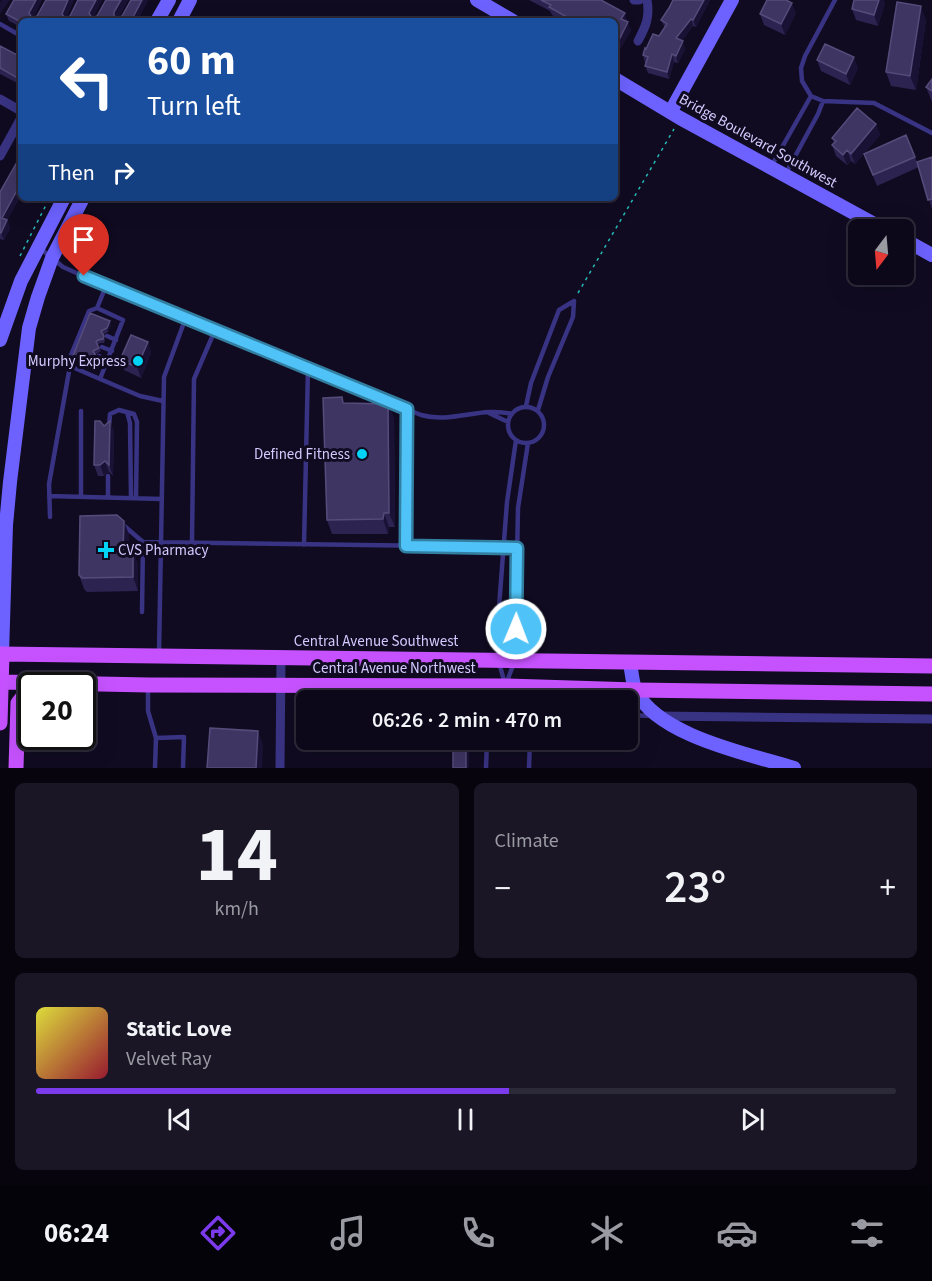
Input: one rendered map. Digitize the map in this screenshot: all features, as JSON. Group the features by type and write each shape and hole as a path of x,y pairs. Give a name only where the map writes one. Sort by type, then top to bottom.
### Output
{"main road":[{"name":"Central Avenue Southwest","path":"1,654 932,666"},
{"path":"0,723 1,654"},
{"name":"Central Avenue Northwest","path":"1,682 18,683"},
{"name":"Central Avenue Northwest","path":"96,685 279,685 335,690"},
{"name":"Central Avenue Northwest","path":"428,690 506,686 635,690"},
{"name":"Central Avenue Northwest","path":"638,690 932,694"},
{"path":"16,768 18,703"}],"street":[{"path":"159,18 169,0"},
{"path":"181,18 190,0"},
{"path":"477,0 508,18"},
{"path":"634,0 639,0"},
{"path":"638,41 649,14 647,0"},
{"path":"675,114 732,0"},
{"name":"Bridge Boulevard Southwest","path":"618,81 865,219"},
{"path":"0,99 18,109"},
{"path":"0,156 18,123"},
{"path":"0,340 13,302 38,246 62,201"},
{"path":"1,654 6,525 24,358 38,297 52,258 81,201"},
{"path":"914,245 932,255"},
{"path":"280,768 281,658"},
{"path":"630,663 635,690"},
{"path":"638,694 656,716 710,743 794,768"},
{"path":"656,716 932,719"}],"lane":[{"path":"836,0 805,56 801,68 802,81 811,96 823,101 873,103 932,133"},
{"path":"0,24 18,34"},
{"path":"771,168 811,96"},
{"path":"785,175 823,101"},
{"path":"793,128 807,135"},
{"path":"38,246 63,267 106,286 432,418 503,411 512,414"},
{"path":"97,308 106,286"},
{"path":"526,406 531,383 559,310 574,301"},
{"path":"538,410 548,377 573,317 574,301"},
{"path":"50,517 50,484 70,366 69,360 85,327 89,311 97,308 123,320 100,380"},
{"path":"159,656 164,378 186,317"},
{"path":"192,543 194,379 215,330"},
{"path":"107,336 116,340"},
{"path":"102,347 112,351"},
{"path":"99,356 108,360"},
{"path":"70,366 140,396 163,401"},
{"path":"304,544 308,368"},
{"path":"526,406 538,410 544,421 543,433 539,438 528,443 516,440 509,433 508,422 512,414 515,410 526,406"},
{"path":"406,546 407,409"},
{"path":"108,432 110,414 119,410 134,414 137,422 134,498"},
{"path":"81,411 81,496"},
{"path":"486,412 508,422"},
{"path":"506,686 498,659 499,607 507,502 516,440"},
{"path":"506,686 515,660 518,508 528,443"},
{"path":"108,476 108,497"},
{"path":"50,496 162,498"},
{"path":"116,518 143,542 517,548"},
{"path":"142,612 143,542"},
{"path":"148,685 148,711 156,738 155,768"},
{"path":"638,715 656,716"},
{"path":"156,738 184,737 183,768"},
{"path":"486,768 487,750"},
{"path":"529,768 530,750"}],"path":[{"path":"574,301 675,114"}],"building":[{"path":"14,0 36,0 29,13 32,18 18,18 18,20 6,14"},
{"path":"46,0 68,0 62,14 65,18 32,18 37,16"},
{"path":"78,0 96,0 89,13 92,18 65,18 70,16"},
{"path":"106,0 121,0 114,16 118,18 92,18 97,16"},
{"path":"131,0 142,0 133,18 118,18 122,16"},
{"path":"541,0 601,0 625,13 621,19 628,22 618,42 618,18 569,18 549,7 551,5"},
{"path":"673,0 704,0 693,20 691,19 676,38 683,41 676,56 672,54 667,72 645,66 648,57 643,55 653,34 659,36 667,24 661,20"},
{"path":"767,0 786,0 792,3 781,24 760,14"},
{"path":"854,0 879,0 874,15 852,9"},
{"path":"897,2 921,6 910,76 886,72"},
{"path":"825,44 854,57 846,74 817,60"},
{"path":"0,46 18,55 18,78 0,68"},
{"path":"932,79 932,91 926,87"},
{"path":"857,108 876,124 851,154 847,150 843,155 832,145 836,141 832,138"},
{"path":"906,135 915,157 873,175 864,154"},
{"path":"932,157 932,199 928,200 917,162"},
{"path":"18,160 18,189 2,218 7,220 1,233 0,233 0,192"},
{"name":"Murphy Express","path":"90,313 110,321 107,328 101,331 103,339 96,342 99,348 93,351 96,356 93,364 73,356"},
{"path":"131,335 148,342 137,367 120,360"},
{"name":"Defined Fitness","path":"342,397 343,403 388,404 389,513 384,513 383,519 327,520 323,398"},
{"path":"95,421 100,421 104,426 110,421 109,465 105,461 100,465 94,465"},
{"name":"CVS Pharmacy","path":"117,515 124,521 123,552 133,551 133,577 82,578 79,575 80,516"},
{"path":"210,728 258,731 256,768 207,768"},
{"path":"453,750 466,750 466,768 453,768"}],"place":[{"name":"Murphy Express","path":"138,361"},
{"name":"Defined Fitness","path":"362,454"},
{"name":"CVS Pharmacy","path":"106,550"}],"route":[{"path":"84,276 407,409 406,546 517,548 516,629"}]}
